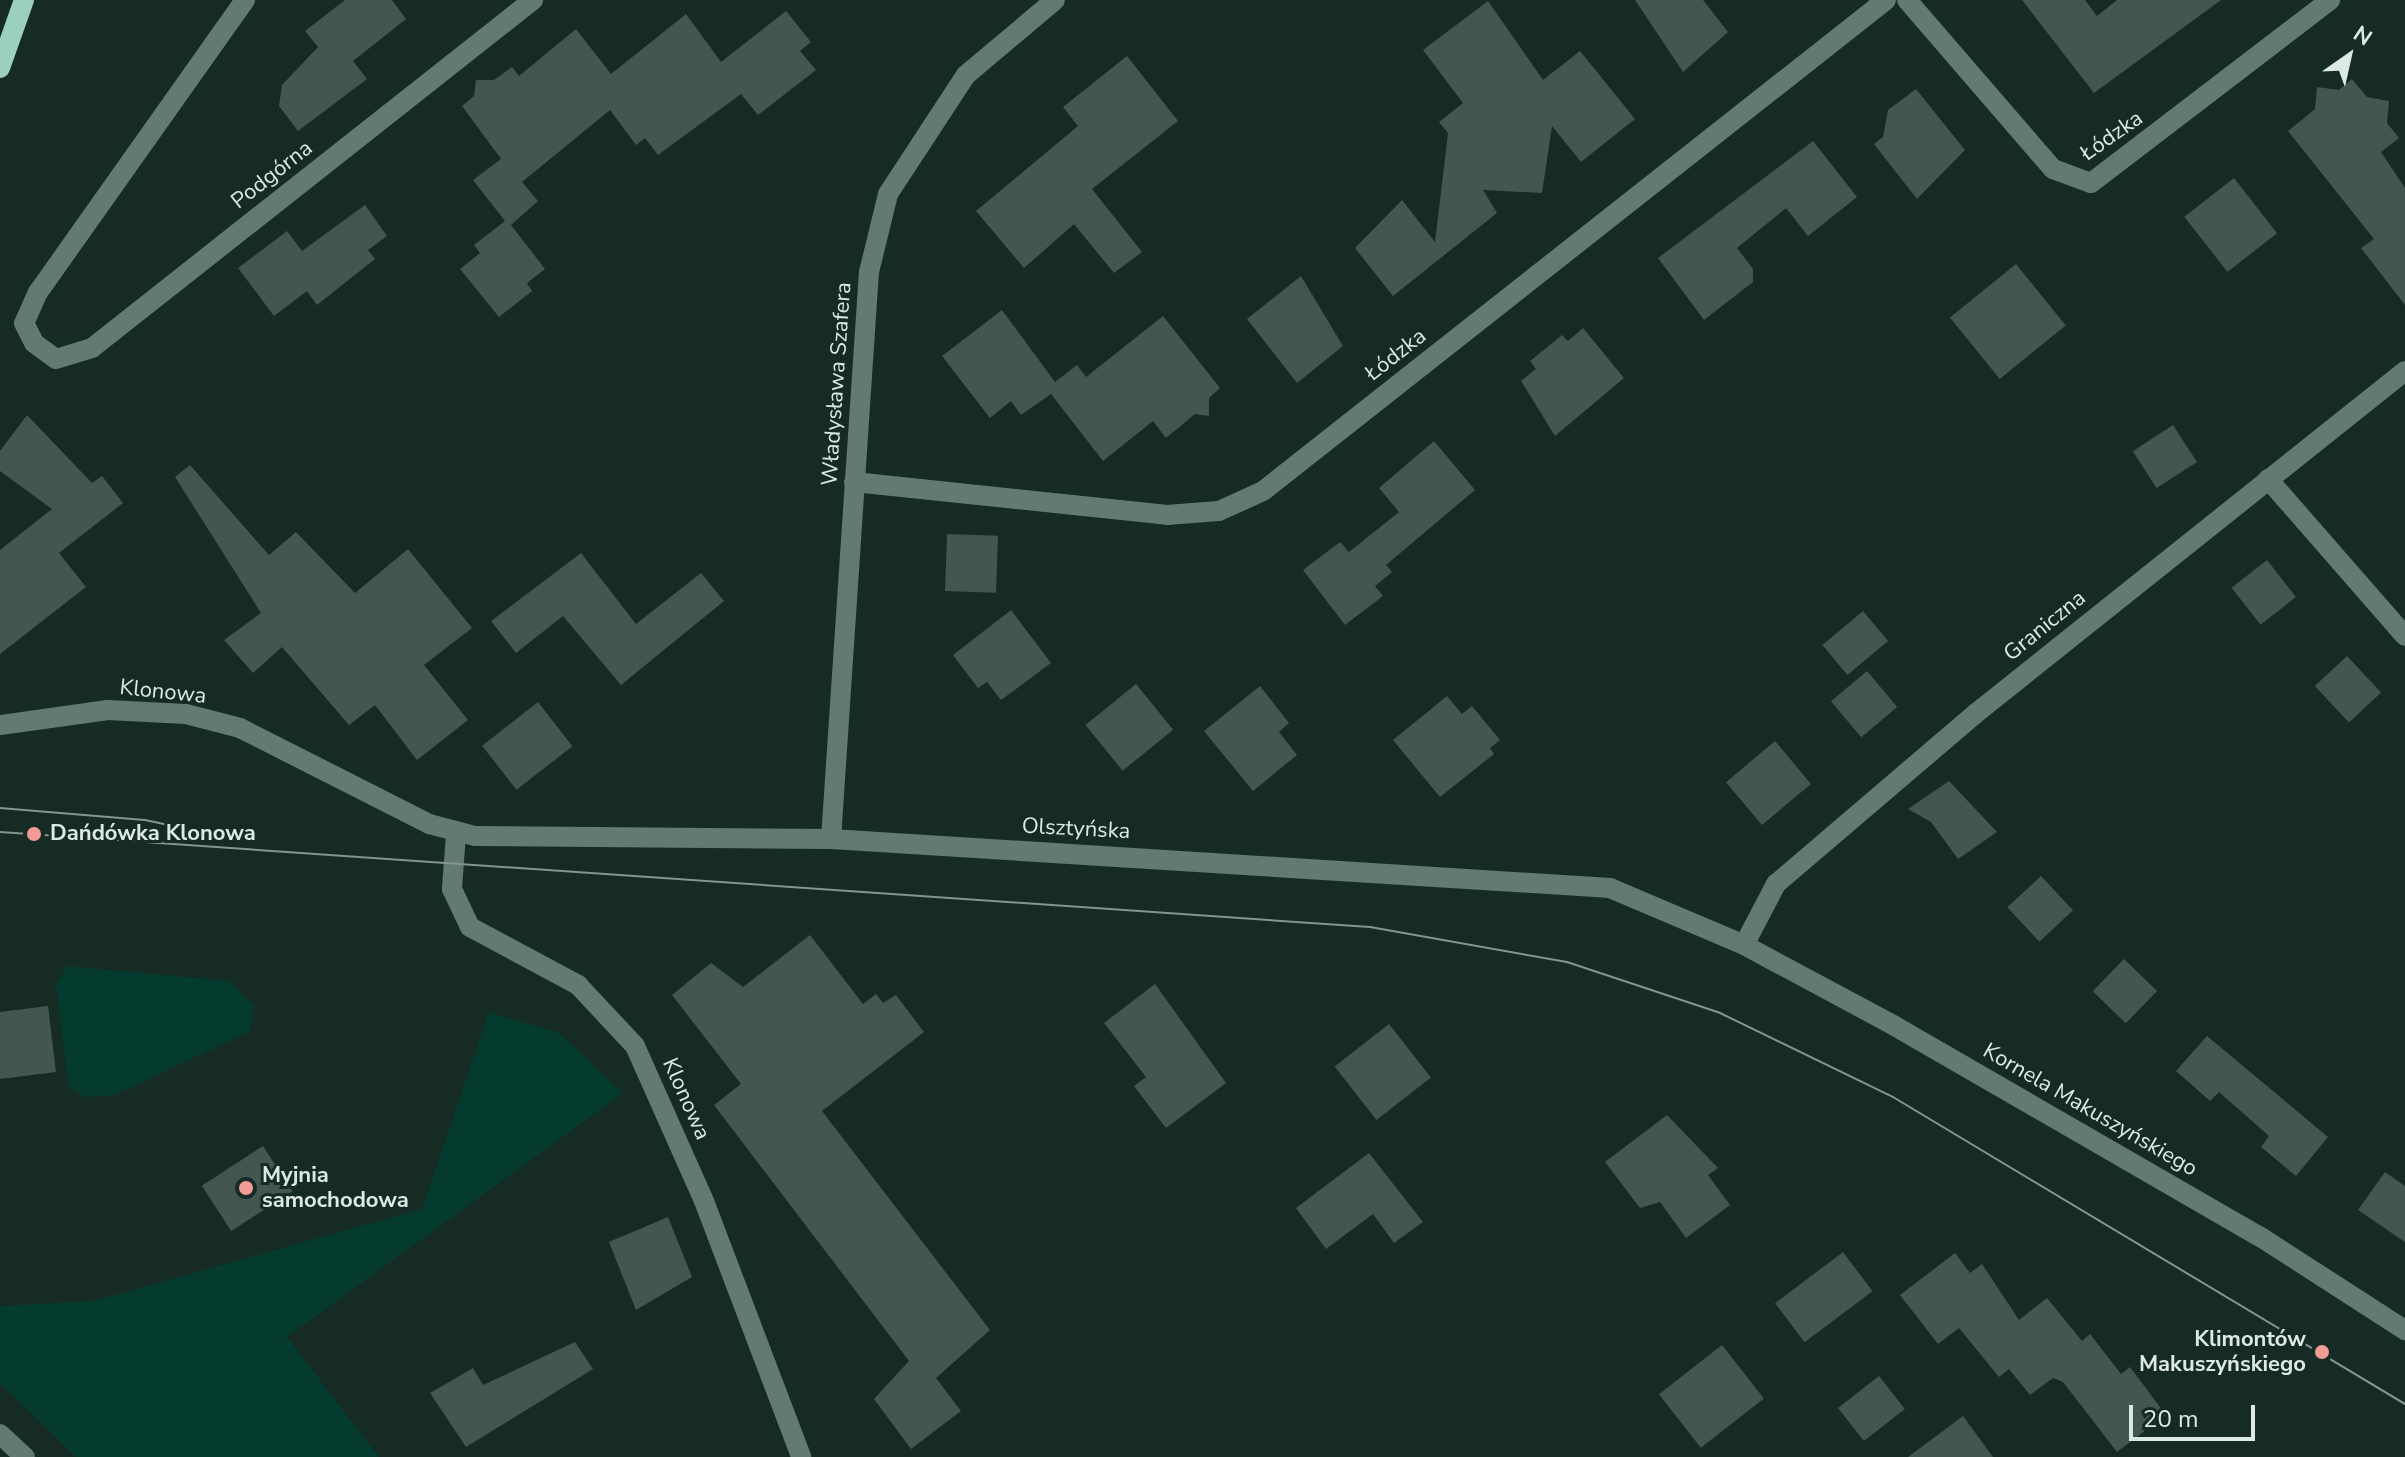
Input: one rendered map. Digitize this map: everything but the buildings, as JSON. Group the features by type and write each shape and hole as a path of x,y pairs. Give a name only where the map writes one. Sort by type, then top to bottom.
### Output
{"main road":[{"path":"0,68 24,0"}],"street":[{"name":"Podgórna","path":"245,0 38,292 24,323 34,343 56,359 92,348 533,0"},
{"name":"Władysława Szafera","path":"831,839 869,272 888,194 966,75 1055,0"},
{"name":"Łódzka","path":"854,482 1167,515 1219,511 1263,491 1886,0"},
{"name":"Łódzka","path":"1907,0 2053,169 2091,183 2330,0"},
{"name":"Graniczna","path":"1744,945 1776,884 2268,479 2405,371"},
{"path":"2268,479 2405,636"},
{"name":"Klonowa","path":"0,725 108,710 186,714 288,749 397,810"},
{"name":"Olsztyńska","path":"397,810 456,834 831,839 1567,882 1649,901 1744,945"},
{"name":"Klonowa","path":"456,834 452,889 470,927 578,985 641,1056 801,1457"},
{"name":"Kornela Makuszyńskiego","path":"1744,945 2245,1228 2405,1330"},
{"path":"0,1434 25,1457"}],"green space":[{"path":"67,966 229,981 254,1005 250,1031 115,1095 84,1097 69,1086 65,1060 56,984"},
{"path":"489,1012 559,1033 623,1093 287,1337 379,1457 76,1457 0,1383 0,1306 94,1301 422,1209"}],"tram line":[{"path":"0,808 145,820 230,838"},
{"path":"0,832 1370,927 1567,962 1720,1013 1893,1097 2405,1404"}],"place":[{"name":"Dańdówka Klonowa","path":"34,834"},
{"name":"Myjnia samochodowa","path":"246,1188"},
{"name":"Klimontów Makuszyńskiego","path":"2322,1352"}]}
